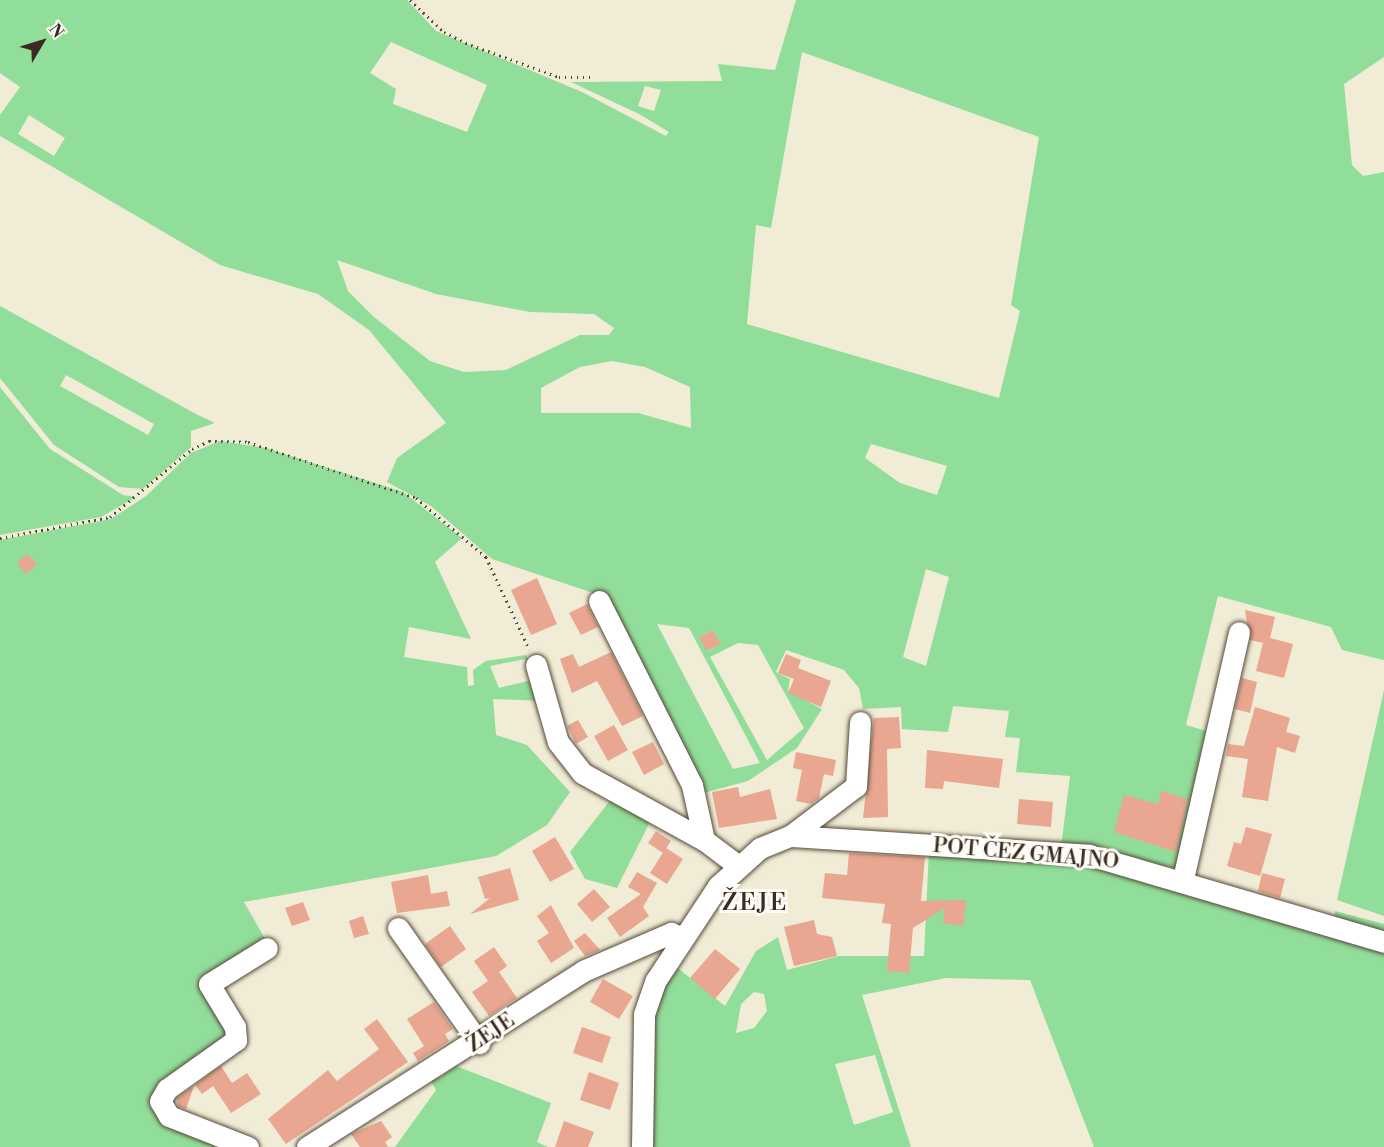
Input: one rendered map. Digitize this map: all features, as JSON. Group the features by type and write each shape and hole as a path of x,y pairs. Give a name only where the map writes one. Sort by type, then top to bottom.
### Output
{"street":[{"path":"599,601 692,785 704,840"},
{"path":"1183,879 1239,632"},
{"path":"536,664 558,742 582,773 704,840 737,865"},
{"path":"790,836 816,814 856,786 860,722"},
{"path":"816,814 823,836"},
{"name":"POT ČEZ GMAJNO","path":"642,1147 644,1014 680,937 737,865 760,848 790,836 823,836 999,854 1089,855 1183,879 1384,942"},
{"path":"398,928 479,1042"},
{"name":"ŽEJE","path":"307,1147 479,1042 584,971 670,933 680,937"},
{"path":"248,1147 169,1116 160,1101 167,1089 236,1040 235,1027 209,984 267,948"}],"path":[{"path":"410,0 444,33 471,45 559,77 590,77"},
{"path":"0,538 110,517 192,449 209,441 248,442 395,487 431,509 486,556 536,664"}],"green space":[{"path":"0,0 407,0 436,31 582,92 666,136 669,132 639,114 571,82 722,81 718,64 775,70 796,0 1384,0 1384,57 1344,84 1352,165 1363,176 1384,172 1384,660 1342,650 1331,627 1218,596 1186,725 1210,732 1177,868 1061,847 1070,776 1016,772 1020,738 1005,737 1009,711 953,706 948,732 902,729 901,707 863,709 859,688 844,670 786,650 776,672 790,679 788,691 822,709 797,748 748,781 700,794 602,596 492,559 431,506 387,482 397,458 446,423 369,330 318,294 220,265 0,136 0,115 20,87 0,73","holes":["391,42 487,85 467,132 393,104 396,89 370,73","802,52 1039,137 1011,305 1020,311 999,398 747,324 756,225 771,228","645,86 661,90 654,111 638,106","29,115 65,138 54,156 18,134","337,260 436,294 530,312 594,314 614,328 609,335 580,335 506,370 464,372 430,361 374,317 348,291","612,361 645,367 690,387 691,428 638,413 541,413 541,388 580,367","871,444 947,466 937,495 900,483 865,458","926,569 949,577 926,666 903,657","657,624 689,628 760,763 733,769","712,630 720,644 708,651 699,638","738,643 758,645 804,728 767,760 710,657"]},
{"path":"0,306 215,423 191,431 191,447 143,489 119,487 54,445 0,378","holes":["66,375 154,424 148,435 60,386"]},
{"path":"0,387 50,449 123,495 136,497 101,517 0,535"},
{"path":"220,441 266,448 403,492 462,538 435,562 471,639 409,627 404,657 467,667 468,686 474,685 473,670 486,661 526,655 545,701 493,699 496,735 527,745 570,792 547,825 496,856 244,902 268,944 199,979 232,1029 155,1097 220,1138 213,1147 0,1147 0,540 111,519 146,496 191,453","holes":["525,659 532,680 499,688 490,666"]},
{"path":"1384,690 1384,916 1337,900"},
{"path":"612,798 652,818 617,888 585,879 570,852"},
{"path":"929,850 1090,859 1384,948 1384,1147 1094,1147 1030,980 946,978 862,995 911,1147 649,1147 653,1013 670,970 679,969 725,1006 756,951 778,937 787,970 839,956 924,956","holes":["754,992 764,994 767,1011 754,1028 736,1033 741,1004","875,1055 893,1112 854,1125 835,1064"]},
{"path":"1335,911 1384,924 1384,935 1334,921"},
{"path":"456,1066 551,1103 537,1142 548,1147 395,1147 436,1090 429,1077 439,1078"}],"building":[{"path":"27,554 37,564 26,574 17,563"},
{"path":"537,578 557,624 531,635 511,590"},
{"path":"587,604 598,627 581,635 569,613"},
{"path":"1245,610 1275,617 1270,638 1293,644 1284,678 1256,671 1263,643 1250,640"},
{"path":"712,630 721,644 707,651 699,638"},
{"path":"611,652 643,716 622,726 597,681 572,693 560,659 573,654 579,667"},
{"path":"786,654 801,660 798,668 831,681 821,707 788,693 794,679 778,673"},
{"path":"1242,678 1257,682 1250,713 1235,709"},
{"path":"1255,707 1290,718 1286,732 1300,736 1295,753 1277,747 1268,801 1242,797 1248,759 1226,756 1228,744 1244,746"},
{"path":"899,717 901,748 887,749 888,817 863,818 874,718"},
{"path":"578,720 588,737 576,744 567,726"},
{"path":"614,725 628,750 608,761 594,736"},
{"path":"653,742 664,764 644,775 632,752"},
{"path":"927,750 1003,759 999,788 944,781 943,789 925,788"},
{"path":"796,752 836,760 833,776 824,774 819,798 811,804 796,801 802,770 793,768"},
{"path":"738,787 740,797 770,789 777,819 719,828 712,792"},
{"path":"1161,791 1188,799 1176,852 1114,832 1124,795 1158,804"},
{"path":"1019,799 1053,802 1051,827 1017,824"},
{"path":"1246,827 1272,834 1260,876 1227,866 1234,842 1241,844"},
{"path":"656,831 671,841 663,853 648,843"},
{"path":"555,837 574,869 550,882 532,851"},
{"path":"666,848 683,859 667,884 650,873"},
{"path":"849,853 925,857 921,901 966,900 963,926 943,923 945,908 913,928 909,973 887,971 891,924 882,923 885,904 822,898 825,873 847,875"},
{"path":"510,868 519,900 470,914 490,898 485,899 478,877"},
{"path":"637,872 657,883 643,907 649,916 620,937 607,918 641,894 628,887"},
{"path":"1262,873 1285,879 1280,898 1258,891"},
{"path":"428,875 431,894 447,891 450,906 397,913 391,882"},
{"path":"594,889 610,907 592,922 577,904"},
{"path":"303,902 310,920 292,926 285,908"},
{"path":"551,905 574,948 551,963 537,941 549,933 537,916"},
{"path":"363,916 369,934 354,938 349,921"},
{"path":"814,920 817,934 832,937 837,956 794,966 784,927"},
{"path":"450,926 466,949 441,967 425,944"},
{"path":"585,933 600,950 585,956 574,941"},
{"path":"494,947 507,966 499,972 517,998 489,1016 472,992 488,981 474,961"},
{"path":"715,949 740,969 715,999 690,978"},
{"path":"603,979 633,996 619,1019 590,1002"},
{"path":"434,1002 453,1029 445,1034 449,1041 418,1061 413,1053 424,1046 407,1019"},
{"path":"377,1019 408,1062 286,1144 268,1119 328,1070 337,1081 379,1049 364,1029"},
{"path":"582,1027 611,1037 602,1063 573,1053"},
{"path":"221,1066 232,1083 247,1073 261,1094 231,1113 213,1086 202,1094 195,1085"},
{"path":"589,1072 619,1083 610,1110 580,1100"},
{"path":"194,1086 186,1109 178,1106 177,1098"},
{"path":"381,1121 392,1137 385,1142 388,1147 360,1147 351,1134"},
{"path":"564,1121 594,1132 588,1147 555,1147"}],"district":[{"name":"ŽEJE","path":"755,904"}]}
